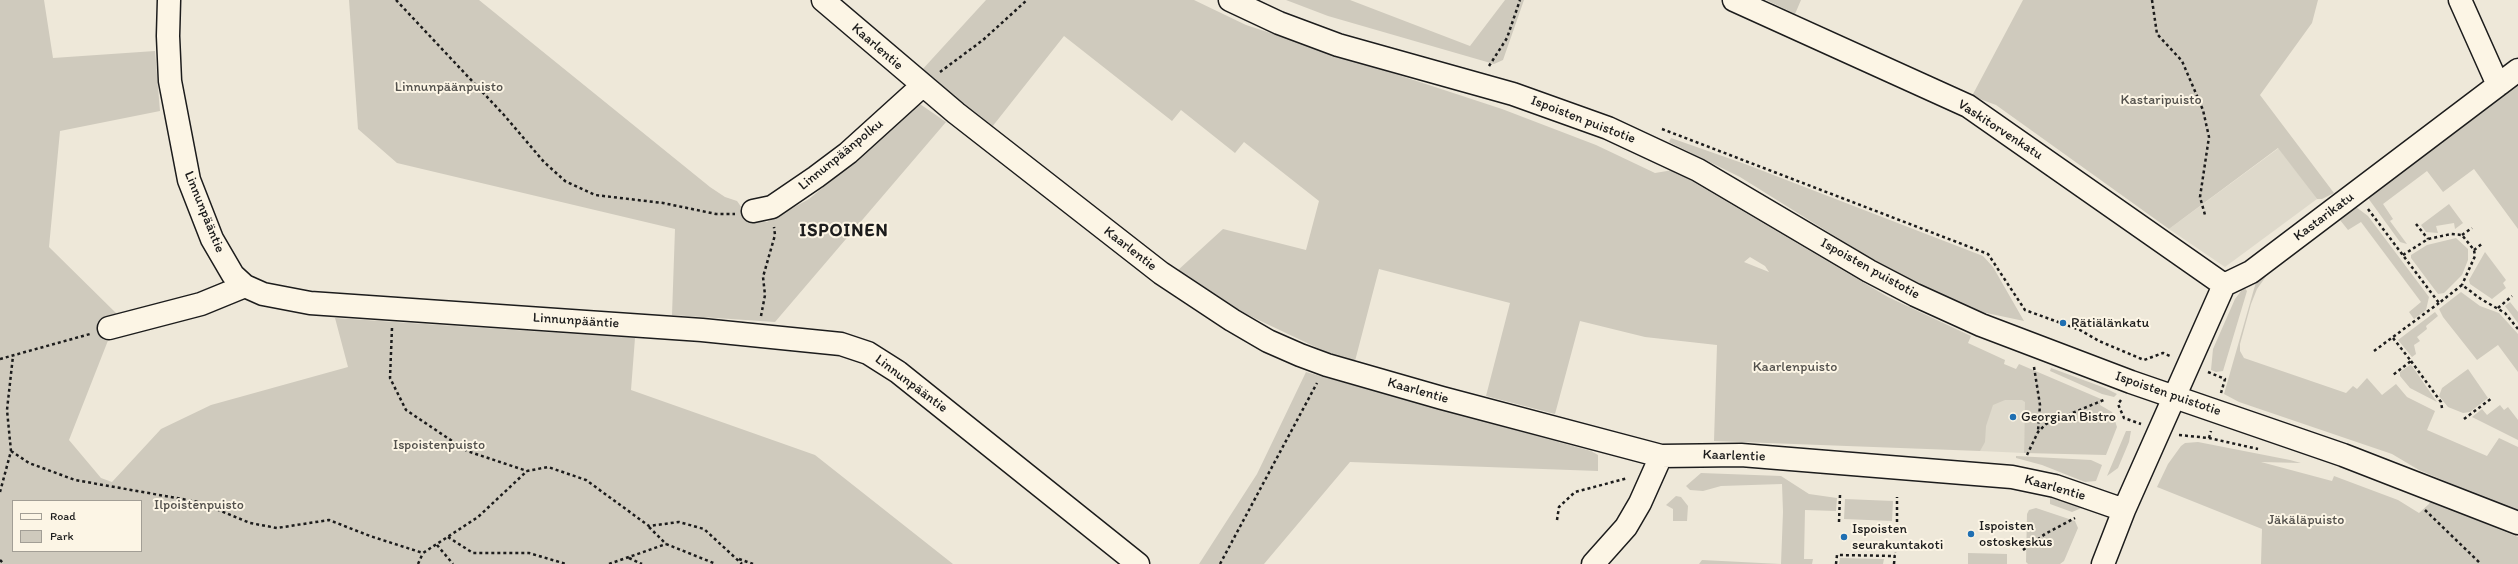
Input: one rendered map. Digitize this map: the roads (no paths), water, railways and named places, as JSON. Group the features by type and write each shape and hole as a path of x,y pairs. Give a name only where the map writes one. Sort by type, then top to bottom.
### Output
{"street":[{"name":"Linnunpääntie","path":"169,0 168,25 170,81 189,180 212,239 233,275 245,286 263,294 310,303 759,335 841,344 868,353 884,362 1138,564"},
{"name":"Kaarlentie","path":"823,0 922,86 1155,268 1204,304 1268,341 1327,365 1661,456 1741,455 2012,477 2055,486 2124,510"},
{"name":"Ispoisten puistotie","path":"1230,0 1279,23 1338,45 1513,94 1634,139 1698,170 1869,271 1928,302 2024,343 2343,454 2518,523"},
{"name":"Vaskitorvenkatu","path":"1734,0 1968,106 2224,285"},
{"path":"2460,0 2498,85"},
{"name":"Kastarikatu","path":"2224,285 2251,272 2518,70"},
{"name":"Linnunpäänpolku","path":"762,209 810,182 848,153 922,86"},
{"path":"2103,564 2124,510 2224,285"},
{"path":"109,328 201,304 245,286"},
{"path":"1593,564 1626,527 1640,503 1661,456"}],"place":[{"name":"Rätiälänkatu","path":"2063,323"},
{"name":"Georgian Bistro","path":"2013,417"},
{"name":"Ispoisten ostoskeskus","path":"1971,534"},
{"name":"Ispoisten seurakuntakoti","path":"1844,537"}],"district":[{"name":"ISPOINEN","path":"844,231"}],"park label":[{"name":"Linnunpäänpuisto","path":"449,87"},
{"name":"Kastaripuisto","path":"2161,100"},
{"name":"Kaarlenpuisto","path":"1795,367"},
{"name":"Ispoistenpuisto","path":"439,445"},
{"name":"Ilpoistenpuisto","path":"199,505"},
{"name":"Jäkäläpuisto","path":"2306,520"}]}
